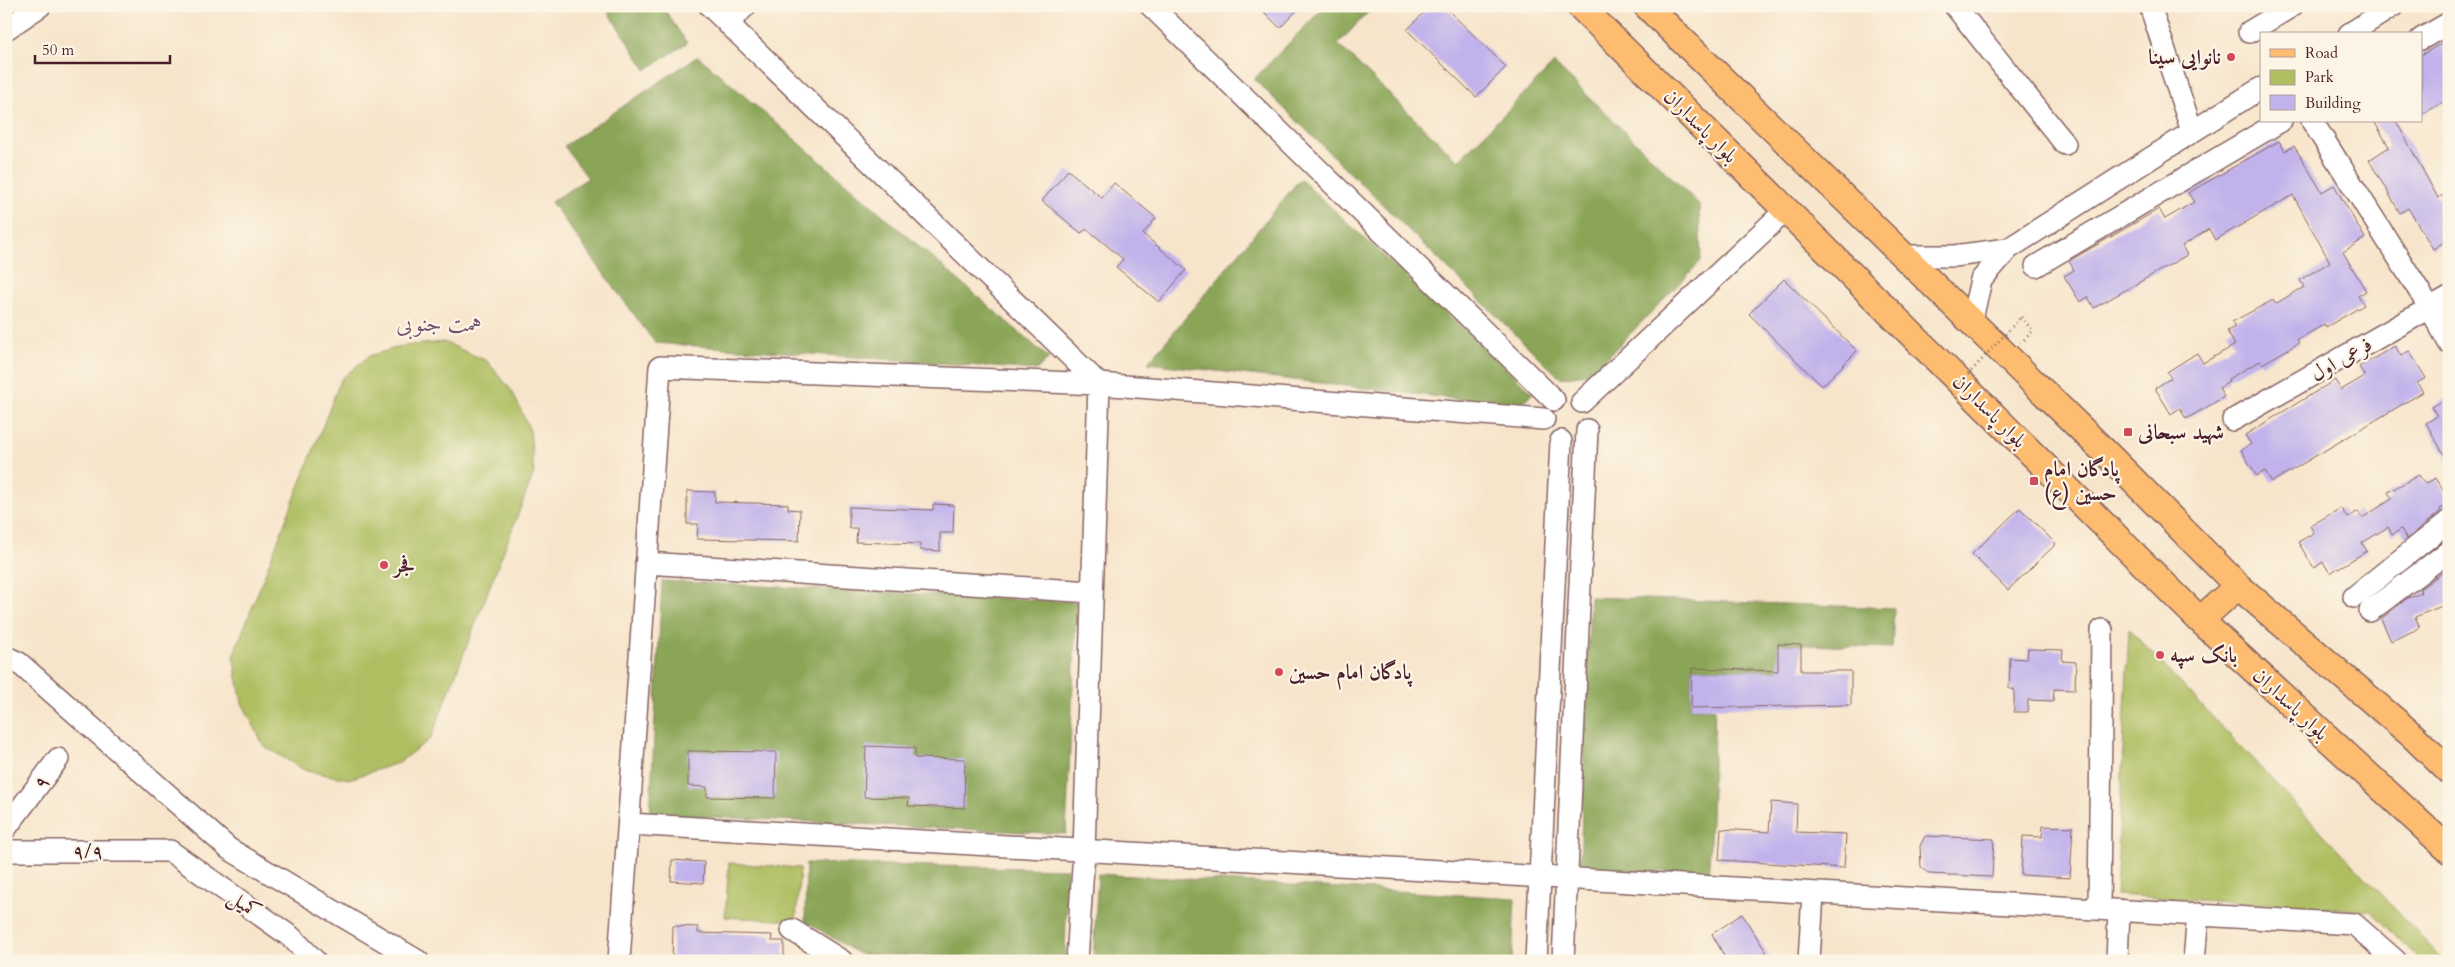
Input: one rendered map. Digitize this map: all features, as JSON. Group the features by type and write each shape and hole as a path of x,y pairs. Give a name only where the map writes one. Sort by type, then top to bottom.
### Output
{"main road":[{"name":"بلوار پاسداران","path":"1580,6 2200,620 2449,850"},
{"path":"1647,6 2108,455 2238,586 2412,736 2449,771"},
{"path":"2200,620 2238,586"},
{"path":"2412,736 2449,749"}],"street":[{"path":"6,29 40,6"},
{"path":"710,6 1099,384 1084,851 1077,961"},
{"path":"728,24 744,6"},
{"path":"1151,6 1554,400"},
{"path":"1955,6 2065,144"},
{"path":"2150,6 2192,131"},
{"path":"2248,32 2292,6"},
{"path":"2351,32 2393,6"},
{"path":"2422,38 2449,23"},
{"path":"1971,323 1981,280 2008,249 2260,89"},
{"path":"2036,266 2280,122"},
{"path":"2313,122 2430,308 2449,344"},
{"path":"1582,402 1786,210"},
{"path":"1904,256 1954,256 2008,249"},
{"name":"فرعی اول","path":"2233,420 2449,297"},
{"path":"619,961 660,367 1099,384 1544,419"},
{"path":"1563,961 1589,416 1582,402 1568,397 1554,400 1545,412 1544,419 1549,433 1561,441 1576,440 1587,430"},
{"path":"1536,961 1561,441"},
{"path":"2354,597 2449,521"},
{"path":"2370,611 2449,551"},
{"path":"646,563 1092,592"},
{"path":"2102,630 2109,910 2117,961"},
{"path":"6,657 19,664 229,848 418,961"},
{"name":"۹","path":"6,828 58,759"},
{"path":"628,824 2354,924 2396,961"},
{"name":"۹/۹","path":"6,851 170,851"},
{"name":"کمیل","path":"170,851 291,937 316,961"},
{"path":"1809,961 1813,893"},
{"path":"2194,961 2198,914"},
{"path":"792,930 842,961"}],"path":[{"path":"1950,392 2021,317 2033,331"}],"green space":[{"path":"604,6 662,6 687,43 646,70"},
{"path":"1325,6 1374,6 1338,44 1458,161 1554,63 1699,204 1701,261 1592,373 1560,378 1254,79"},
{"path":"698,56 1049,358 1036,370 655,343 551,202 588,178 564,146"},
{"path":"1300,179 1533,393 1517,406 1148,363"},
{"name":"فجر","path":"444,342 487,361 512,391 530,430 534,473 431,738 398,763 349,779 306,771 264,746 242,703 233,656 341,379 369,356 402,346"},
{"path":"662,581 1077,602 1066,834 650,814"},
{"path":"1590,597 1894,608 1892,648 1779,644 1778,671 1692,668 1691,708 1715,709 1709,873 1580,869"},
{"path":"2129,629 2444,961 2421,961 2371,911 2116,895"},
{"path":"729,863 800,868 796,921 725,917"},
{"path":"806,863 1067,869 1065,961 951,961 951,957 859,954 805,921"},
{"path":"1098,874 1515,898 1512,961 1093,961"}],"building":[{"path":"1258,6 1301,6 1280,28"},
{"path":"1430,6 1444,6 1506,67 1476,97 1407,30"},
{"path":"2449,39 2449,99 2422,114 2422,54"},
{"path":"2375,122 2397,122 2438,198 2449,192 2449,239 2433,249 2408,208 2400,213 2369,160 2389,147"},
{"path":"2279,141 2285,151 2294,146 2322,192 2334,185 2365,238 2343,252 2366,291 2358,296 2364,305 2326,327 2325,324 2297,340 2299,343 2262,364 2260,361 2228,379 2229,382 2219,388 2224,397 2186,419 2180,408 2171,414 2155,388 2171,378 2167,372 2197,353 2203,363 2235,345 2227,331 2235,327 2232,322 2273,300 2275,304 2304,287 2300,280 2330,262 2293,195 2215,240 2209,229 2182,246 2187,255 2094,308 2088,297 2080,302 2064,276 2074,270 2069,261 2159,209 2165,219 2194,202 2188,193"},
{"path":"1068,170 1102,198 1114,183 1156,218 1143,234 1186,270 1159,302 1116,267 1123,259 1087,229 1081,233 1042,201"},
{"path":"1784,279 1857,351 1822,386 1749,314"},
{"path":"2395,346 2401,356 2409,351 2426,378 2417,383 2423,392 2272,482 2265,471 2257,476 2241,450 2251,444 2245,435 2335,380 2341,390 2365,376 2359,367"},
{"path":"2449,397 2449,463 2426,423 2437,416 2432,407"},
{"path":"2419,475 2425,484 2436,478 2449,499 2449,504 2440,509 2441,511 2407,539 2401,529 2392,535 2388,527 2362,543 2367,551 2330,573 2323,562 2314,568 2298,542 2314,533 2310,526 2341,508 2347,518 2358,511 2362,518 2392,499 2388,492"},
{"path":"687,491 715,492 715,502 788,504 788,509 800,510 799,541 697,539 698,524 687,524"},
{"path":"933,504 954,505 953,533 940,533 940,551 920,550 920,544 856,542 857,528 849,528 849,507 933,510"},
{"path":"2020,508 2056,544 2008,590 1972,554"},
{"path":"2449,568 2449,603 2415,617 2420,628 2391,641 2381,619 2406,599 2421,593 2420,589"},
{"path":"1778,644 1801,645 1801,671 1851,671 1851,705 1691,708 1692,668 1778,671"},
{"path":"2028,649 2063,650 2062,661 2076,662 2075,690 2054,689 2053,701 2028,700 2028,712 2014,712 2014,689 2009,689 2010,658 2027,659"},
{"path":"866,746 915,748 915,758 965,759 964,808 908,806 909,798 864,797"},
{"path":"688,751 776,752 775,798 707,797 707,787 688,786"},
{"path":"1771,802 1797,804 1796,832 1846,834 1844,868 1719,860 1721,829 1769,832"},
{"path":"2043,826 2073,827 2070,878 2021,875 2023,836 2042,837"},
{"path":"1925,836 1994,839 1992,877 1929,874 1921,867 1920,846"},
{"path":"672,860 704,862 703,883 671,881"},
{"path":"1742,914 1772,961 1727,961 1712,934"},
{"path":"673,926 698,927 698,933 772,935 771,941 784,941 784,961 672,961"}],"place":[{"name":"نانوایی سینا","path":"2231,57"},
{"name":"شهید سبحانی","path":"2128,432"},
{"name":"پادگان امام حسین (ع)","path":"2034,481"},
{"name":"فجر","path":"384,565"},
{"name":"بانک سپه","path":"2160,655"},
{"name":"پادگان امام حسین","path":"1279,672"}],"district":[{"name":"همت جنوبی","path":"439,323"}]}
